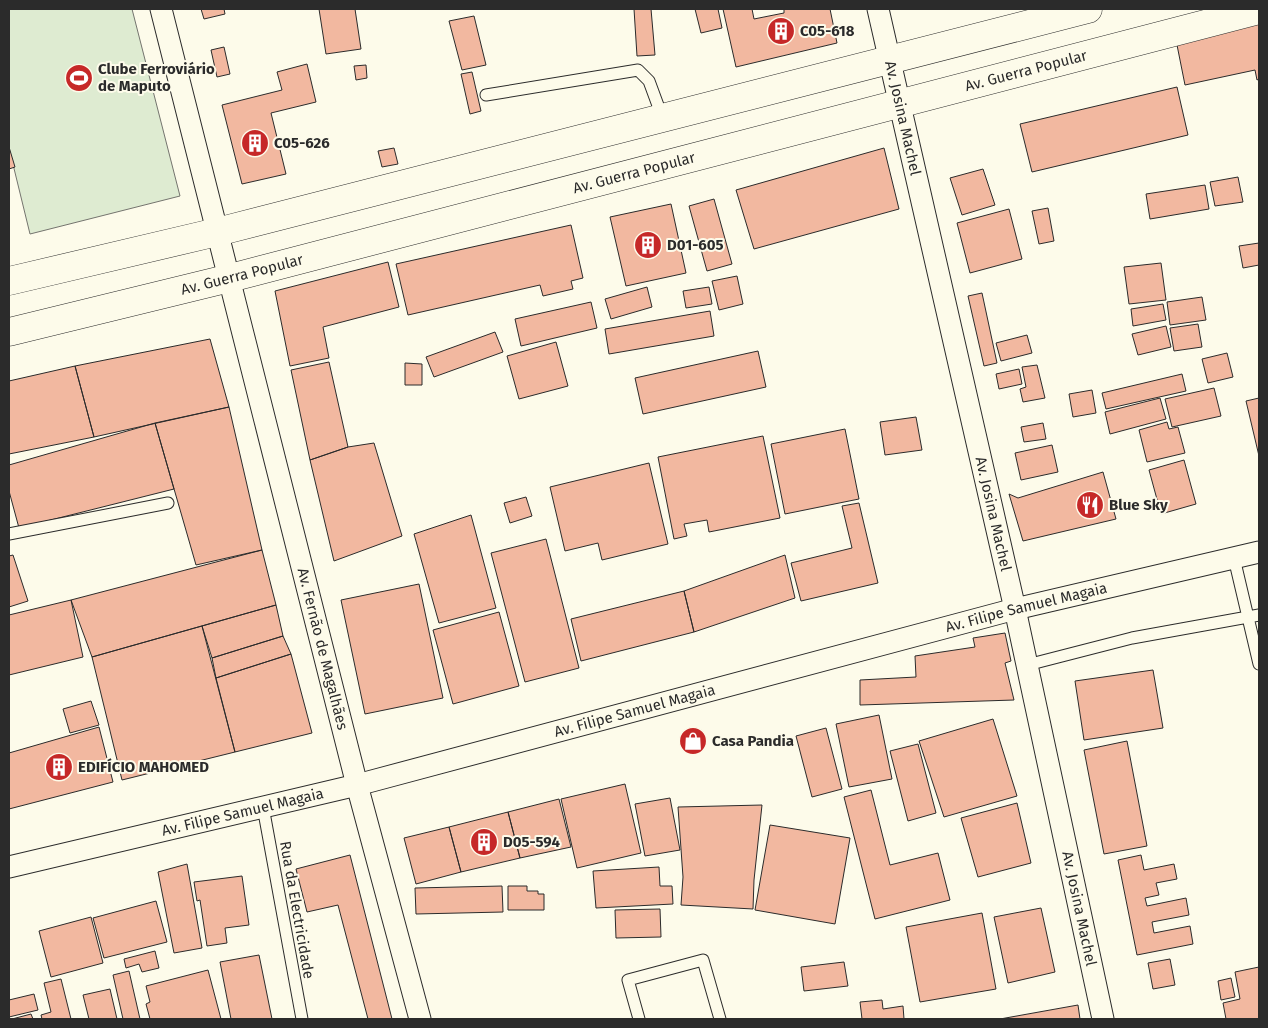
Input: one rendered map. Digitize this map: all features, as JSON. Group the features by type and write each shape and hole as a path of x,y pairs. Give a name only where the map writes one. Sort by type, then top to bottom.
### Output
{"main road":[{"path":"9,281 218,232 1088,9"},
{"name":"Av. Guerra Popular","path":"9,332 230,278 899,102 1259,10"}],"street":[{"path":"161,9 218,232"},
{"name":"Av. Josina Machel","path":"878,9 1015,609 1103,1019"},
{"name":"Av. Fernão de Magalhães","path":"218,232 358,785 420,1019"},
{"name":"Av. Filipe Samuel Magaia","path":"9,866 358,785 1015,609 1259,552"}],"lane":[{"path":"486,95 638,70 649,81 663,118"},
{"path":"9,534 168,503"},
{"path":"1234,558 1254,616 1259,664"},
{"path":"1027,665 1132,638 1254,616"},
{"name":"Rua da Electricidade","path":"263,807 302,1019"},
{"path":"639,1019 628,980 703,960 720,1019"}],"green space":[{"name":"Clube Ferroviário de Maputo","path":"9,9 132,9 180,196 30,234 9,148"}],"building":[{"path":"201,9 224,9 225,14 204,19"},
{"path":"319,9 355,9 361,49 326,54"},
{"path":"634,9 651,9 655,55 637,56"},
{"path":"695,9 718,9 722,28 701,33"},
{"name":"C05-618","path":"723,9 752,9 754,19 784,13 784,9 830,9 837,43 736,67"},
{"path":"474,16 486,65 462,70 449,21"},
{"path":"1259,22 1259,79 1257,80 1255,70 1185,85 1176,40"},
{"path":"224,47 230,74 217,77 211,50"},
{"name":"C05-626","path":"307,64 316,102 271,113 286,174 242,184 222,105 282,90 277,72"},
{"path":"366,65 367,78 356,80 354,66"},
{"path":"472,72 481,111 470,114 461,74"},
{"path":"1177,87 1188,135 1032,172 1020,124"},
{"path":"9,147 15,167 9,169"},
{"path":"394,148 398,164 382,167 378,151"},
{"path":"884,148 899,209 754,249 736,190"},
{"path":"983,169 995,205 962,215 950,178"},
{"path":"1238,177 1243,202 1215,206 1210,182"},
{"path":"1205,185 1209,209 1150,219 1146,194"},
{"path":"714,199 732,264 707,271 689,206"},
{"name":"D01-605","path":"671,204 686,273 626,286 610,217"},
{"path":"1048,208 1054,241 1039,244 1032,211"},
{"path":"1009,209 1022,259 970,273 957,223"},
{"path":"571,225 583,278 571,281 573,289 543,296 540,285 408,315 396,264"},
{"path":"1259,243 1259,265 1243,268 1239,246"},
{"path":"388,262 399,307 323,327 329,358 290,366 275,291"},
{"path":"1161,263 1166,300 1129,304 1124,267"},
{"path":"737,276 743,304 719,310 712,281"},
{"path":"647,287 652,307 611,319 605,299"},
{"path":"709,287 712,304 686,308 683,291"},
{"path":"982,293 997,363 984,366 968,296"},
{"path":"1202,297 1206,320 1170,325 1167,302"},
{"path":"591,302 597,328 521,346 515,319"},
{"path":"1163,304 1166,320 1133,326 1131,309"},
{"path":"710,311 714,336 609,354 605,329"},
{"path":"1198,324 1202,347 1174,351 1170,328"},
{"path":"1166,326 1171,347 1138,355 1132,334"},
{"path":"495,332 503,352 434,377 426,357"},
{"path":"1027,335 1032,353 1001,361 996,343"},
{"path":"210,339 229,407 94,437 75,366"},
{"path":"556,342 568,386 519,399 507,356"},
{"path":"758,351 766,387 643,414 635,378"},
{"path":"1227,353 1233,377 1208,383 1202,359"},
{"path":"329,362 348,447 310,460 291,370"},
{"path":"405,363 422,364 422,385 405,385"},
{"path":"1037,365 1045,398 1023,402 1020,389 1026,387 1022,367"},
{"path":"75,366 94,437 9,454 9,381"},
{"path":"1019,369 1022,384 999,389 996,374"},
{"path":"1182,374 1186,391 1106,409 1102,393"},
{"path":"1214,388 1221,416 1172,427 1165,399"},
{"path":"1092,390 1096,413 1073,417 1069,394"},
{"path":"1160,398 1166,419 1110,434 1105,412"},
{"path":"1259,398 1259,456 1246,401"},
{"path":"229,407 262,550 196,565 155,423"},
{"path":"916,417 922,450 885,455 880,422"},
{"path":"1167,422 1169,429 1178,427 1185,453 1147,462 1139,430"},
{"path":"155,423 174,489 19,528 9,491 9,465"},
{"path":"1043,423 1046,439 1024,442 1021,427"},
{"path":"845,429 859,499 785,514 771,444"},
{"path":"763,436 780,518 709,532 707,520 684,524 687,536 674,539 658,457"},
{"path":"374,443 402,536 334,561 310,460 348,447"},
{"path":"1052,445 1058,472 1021,480 1015,453"},
{"path":"1184,460 1196,504 1161,514 1149,470"},
{"path":"649,463 668,544 602,560 598,543 565,551 550,487"},
{"path":"1103,472 1116,519 1023,541 1009,494 1018,498"},
{"path":"526,497 532,516 510,523 504,503"},
{"path":"859,503 878,583 801,601 791,563 852,548 842,506"},
{"path":"471,515 496,608 439,623 414,534"},
{"path":"546,539 579,668 525,682 491,553"},
{"path":"262,550 276,605 92,657 71,600"},
{"path":"13,555 28,601 9,607 9,556"},
{"path":"785,555 795,598 694,632 684,591"},
{"path":"419,584 443,698 365,714 341,600"},
{"path":"684,591 694,632 581,661 571,619"},
{"path":"71,600 83,657 9,675 9,615"},
{"path":"276,605 283,636 212,658 202,626"},
{"path":"499,612 519,686 453,704 433,630"},
{"path":"202,626 235,752 122,780 92,657"},
{"path":"1005,633 1011,661 1005,663 1014,700 860,705 860,680 916,677 915,656 975,647 973,638"},
{"path":"283,636 291,654 216,678 212,658"},
{"path":"291,654 312,733 235,752 216,678"},
{"path":"1153,670 1163,728 1084,740 1075,681"},
{"path":"91,701 99,725 70,733 63,709"},
{"path":"879,715 892,779 849,787 836,724"},
{"path":"993,719 1017,796 944,817 919,741"},
{"name":"EDIFÍCIO MAHOMED","path":"99,727 113,782 9,809 9,753"},
{"path":"826,728 842,789 812,797 796,736"},
{"path":"1127,741 1147,846 1104,854 1084,750"},
{"path":"918,744 936,813 908,821 890,751"},
{"path":"625,784 641,853 577,868 561,799"},
{"path":"871,790 890,865 938,853 950,900 875,919 844,797"},
{"path":"670,798 680,850 645,856 635,804"},
{"path":"559,799 571,847 520,858 508,812"},
{"path":"1017,803 1031,863 978,877 961,818"},
{"path":"762,805 754,880 753,909 681,905 683,877 678,807"},
{"name":"D05-594","path":"508,812 520,858 461,872 449,827"},
{"path":"770,825 850,838 835,924 755,910"},
{"path":"449,827 461,872 416,884 404,838"},
{"path":"350,855 392,1019 368,1019 338,905 307,912 296,869"},
{"path":"1141,855 1144,870 1174,864 1177,879 1156,883 1159,895 1145,898 1147,906 1186,898 1189,915 1152,922 1154,933 1190,926 1193,944 1137,955 1118,860"},
{"path":"187,864 202,948 174,953 158,872"},
{"path":"659,867 660,886 672,886 673,904 596,908 593,871"},
{"path":"242,876 249,925 225,928 227,943 207,946 200,900 197,901 194,882"},
{"path":"502,886 503,912 416,914 415,888"},
{"path":"508,886 527,886 527,891 538,891 538,894 544,894 544,910 508,910"},
{"path":"156,901 167,942 104,958 93,918"},
{"path":"1041,908 1055,972 1008,983 994,917"},
{"path":"660,909 661,937 616,938 615,910"},
{"path":"982,913 996,989 920,1002 906,927"},
{"path":"91,917 103,963 51,977 39,931"},
{"path":"155,951 159,968 142,972 139,964 126,968 124,959"},
{"path":"259,955 272,1019 231,1019 220,962"},
{"path":"1170,959 1175,985 1153,989 1148,963"},
{"path":"844,962 848,986 804,991 801,967"},
{"path":"1259,967 1259,1019 1226,1019 1223,1003 1240,999 1235,972"},
{"path":"208,970 221,1019 150,1019 146,1004 150,1002 146,986"},
{"path":"129,971 140,1019 123,1019 113,975"},
{"path":"1231,978 1235,997 1221,1000 1218,981"},
{"path":"61,979 71,1019 42,1019 41,1015 51,1012 44,983"},
{"path":"110,989 117,1019 89,1019 83,995"},
{"path":"34,994 38,1010 9,1017 9,1000"},
{"path":"882,1000 883,1009 903,1006 904,1019 862,1019 860,1002"},
{"path":"1078,1005 1080,1019 1000,1019"},
{"path":"31,1014 33,1019 12,1019"}],"place":[{"name":"C05-618","path":"781,31"},
{"name":"Clube Ferroviário de Maputo","path":"79,78"},
{"name":"C05-626","path":"255,143"},
{"name":"D01-605","path":"648,245"},
{"name":"Blue Sky","path":"1090,505"},
{"name":"Casa Pandia","path":"693,741"},
{"name":"EDIFÍCIO MAHOMED","path":"59,767"},
{"name":"D05-594","path":"484,842"}]}
